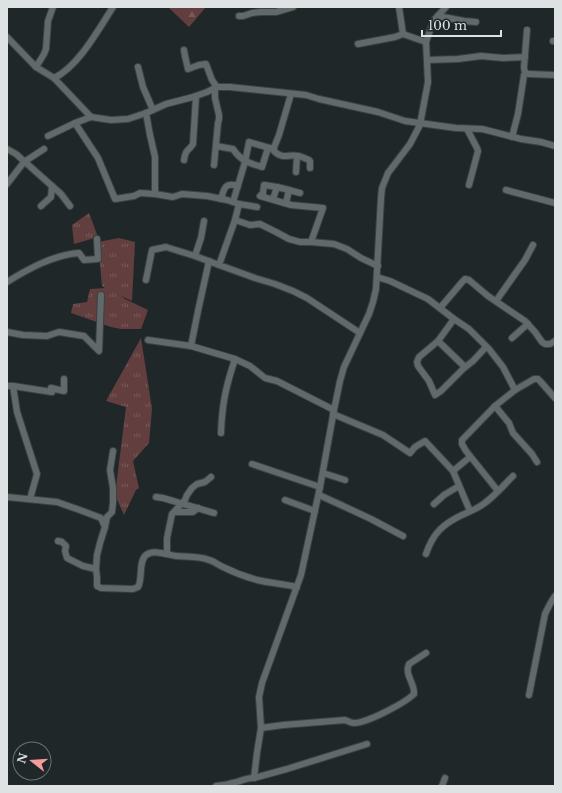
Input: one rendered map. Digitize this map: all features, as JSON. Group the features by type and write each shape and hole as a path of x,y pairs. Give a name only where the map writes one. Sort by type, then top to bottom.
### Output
{"street":[{"path":"36,67 46,49 48,21 53,7"},
{"path":"54,78 63,72 82,54 114,7"},
{"path":"239,16 260,12 276,12 293,7"},
{"path":"399,7 403,34"},
{"path":"254,778 261,728 259,697 262,683 297,587 305,560 319,495 337,395 344,367 373,302 376,289 382,188 388,173 410,144 421,123 428,82 426,42 432,25 446,7"},
{"path":"438,16 476,22"},
{"path":"527,30 524,71 527,74 555,75"},
{"path":"358,44 379,41 403,34 426,42"},
{"path":"7,37 36,67 54,78 91,117"},
{"path":"184,50 188,69 206,64 216,87 219,119 214,165"},
{"path":"427,60 458,59 481,56 503,58 525,57"},
{"path":"138,67 143,87 154,110"},
{"path":"512,136 518,114 524,75"},
{"path":"48,136 91,117 111,120 128,119 166,104 207,92 216,87 230,87 306,95 370,110 405,121 456,128 482,129 555,146"},
{"path":"216,146 233,149 237,156 245,162 262,167 279,135 291,94"},
{"path":"184,160 185,152 191,148 193,144 196,96"},
{"path":"146,113 155,157 155,194"},
{"path":"75,123 98,158 114,199 134,196 140,193 173,197 182,194 207,196 257,207"},
{"path":"467,129 478,152 469,185"},
{"path":"219,265 235,220 238,186 249,142 271,148 277,154 288,157 298,156 310,161 310,168"},
{"path":"7,149 16,154 61,194 70,206"},
{"path":"7,184 24,162 44,149"},
{"path":"296,172 298,156"},
{"path":"221,199 224,188 232,184 238,186"},
{"path":"300,193 264,185 263,193 260,196 286,203 323,208 311,242"},
{"path":"41,206 51,197 52,186"},
{"path":"273,200 277,187"},
{"path":"286,203 289,190"},
{"path":"506,190 555,203"},
{"path":"235,220 250,225 260,224 289,239 300,242 334,244 347,249 378,266"},
{"path":"195,256 201,238 204,221"},
{"path":"7,282 31,268 56,258 79,254 84,260 98,259 97,240"},
{"path":"496,301 525,260 533,245"},
{"path":"146,280 152,250 166,247 293,291 307,298 360,333"},
{"path":"191,346 209,261"},
{"path":"377,277 390,281 428,299 454,320 469,329 486,346 503,367 515,390"},
{"path":"440,308 460,283 468,280 480,290 519,316 545,344 555,342"},
{"path":"7,332 23,335 46,336 59,332 84,336 100,351 101,295"},
{"path":"454,320 438,341 419,357 417,362 435,395 474,361 486,346"},
{"path":"512,338 528,324"},
{"path":"148,340 191,346 235,359 250,366 265,378 277,382 334,412 383,435 410,453 425,441 453,471 470,511"},
{"path":"438,341 465,368"},
{"path":"221,433 221,414 224,396 235,359"},
{"path":"30,499 37,474 10,386 52,392 51,388 64,391 64,379"},
{"path":"498,491 470,457 462,444 462,440 495,406 515,390 534,379 538,379 555,398"},
{"path":"495,406 509,424 513,433 532,454 537,462"},
{"path":"113,451 110,470 113,488 112,512 108,517 100,543 96,569 98,587 136,588 140,585 144,558 146,555 151,553 167,553 175,556 211,560 231,570 258,580 297,587"},
{"path":"453,471 470,457"},
{"path":"252,464 320,487"},
{"path":"323,473 344,480"},
{"path":"426,554 430,543 444,525 481,506 514,476"},
{"path":"167,553 166,546 172,514 183,504 192,488 197,484 205,482 211,477"},
{"path":"434,504 438,499 459,486"},
{"path":"319,495 371,519 403,536"},
{"path":"7,497 57,502 77,508 101,518 105,527"},
{"path":"156,497 214,513"},
{"path":"285,500 315,511"},
{"path":"175,512 193,512 198,508"},
{"path":"58,541 62,542 66,546 67,558 83,566 96,569"},
{"path":"529,695 545,614 551,600 555,596"},
{"path":"261,728 345,720 353,723 366,721 392,708 414,694 414,689 408,673 408,667 409,664 426,653"},
{"path":"216,786 232,784 249,778 287,769 367,744"},
{"path":"442,786 444,778"}],"green space":[{"path":"168,7 206,7 189,27"},
{"path":"89,213 98,237 74,244 72,225"},
{"path":"119,238 135,242 132,301 121,296 148,310 141,329 121,329 111,327 71,313 73,304 87,302 90,289 105,288 102,286 98,242"},
{"path":"141,338 152,409 149,443 133,461 139,488 136,490 124,515 115,495 126,407 106,401"}]}
